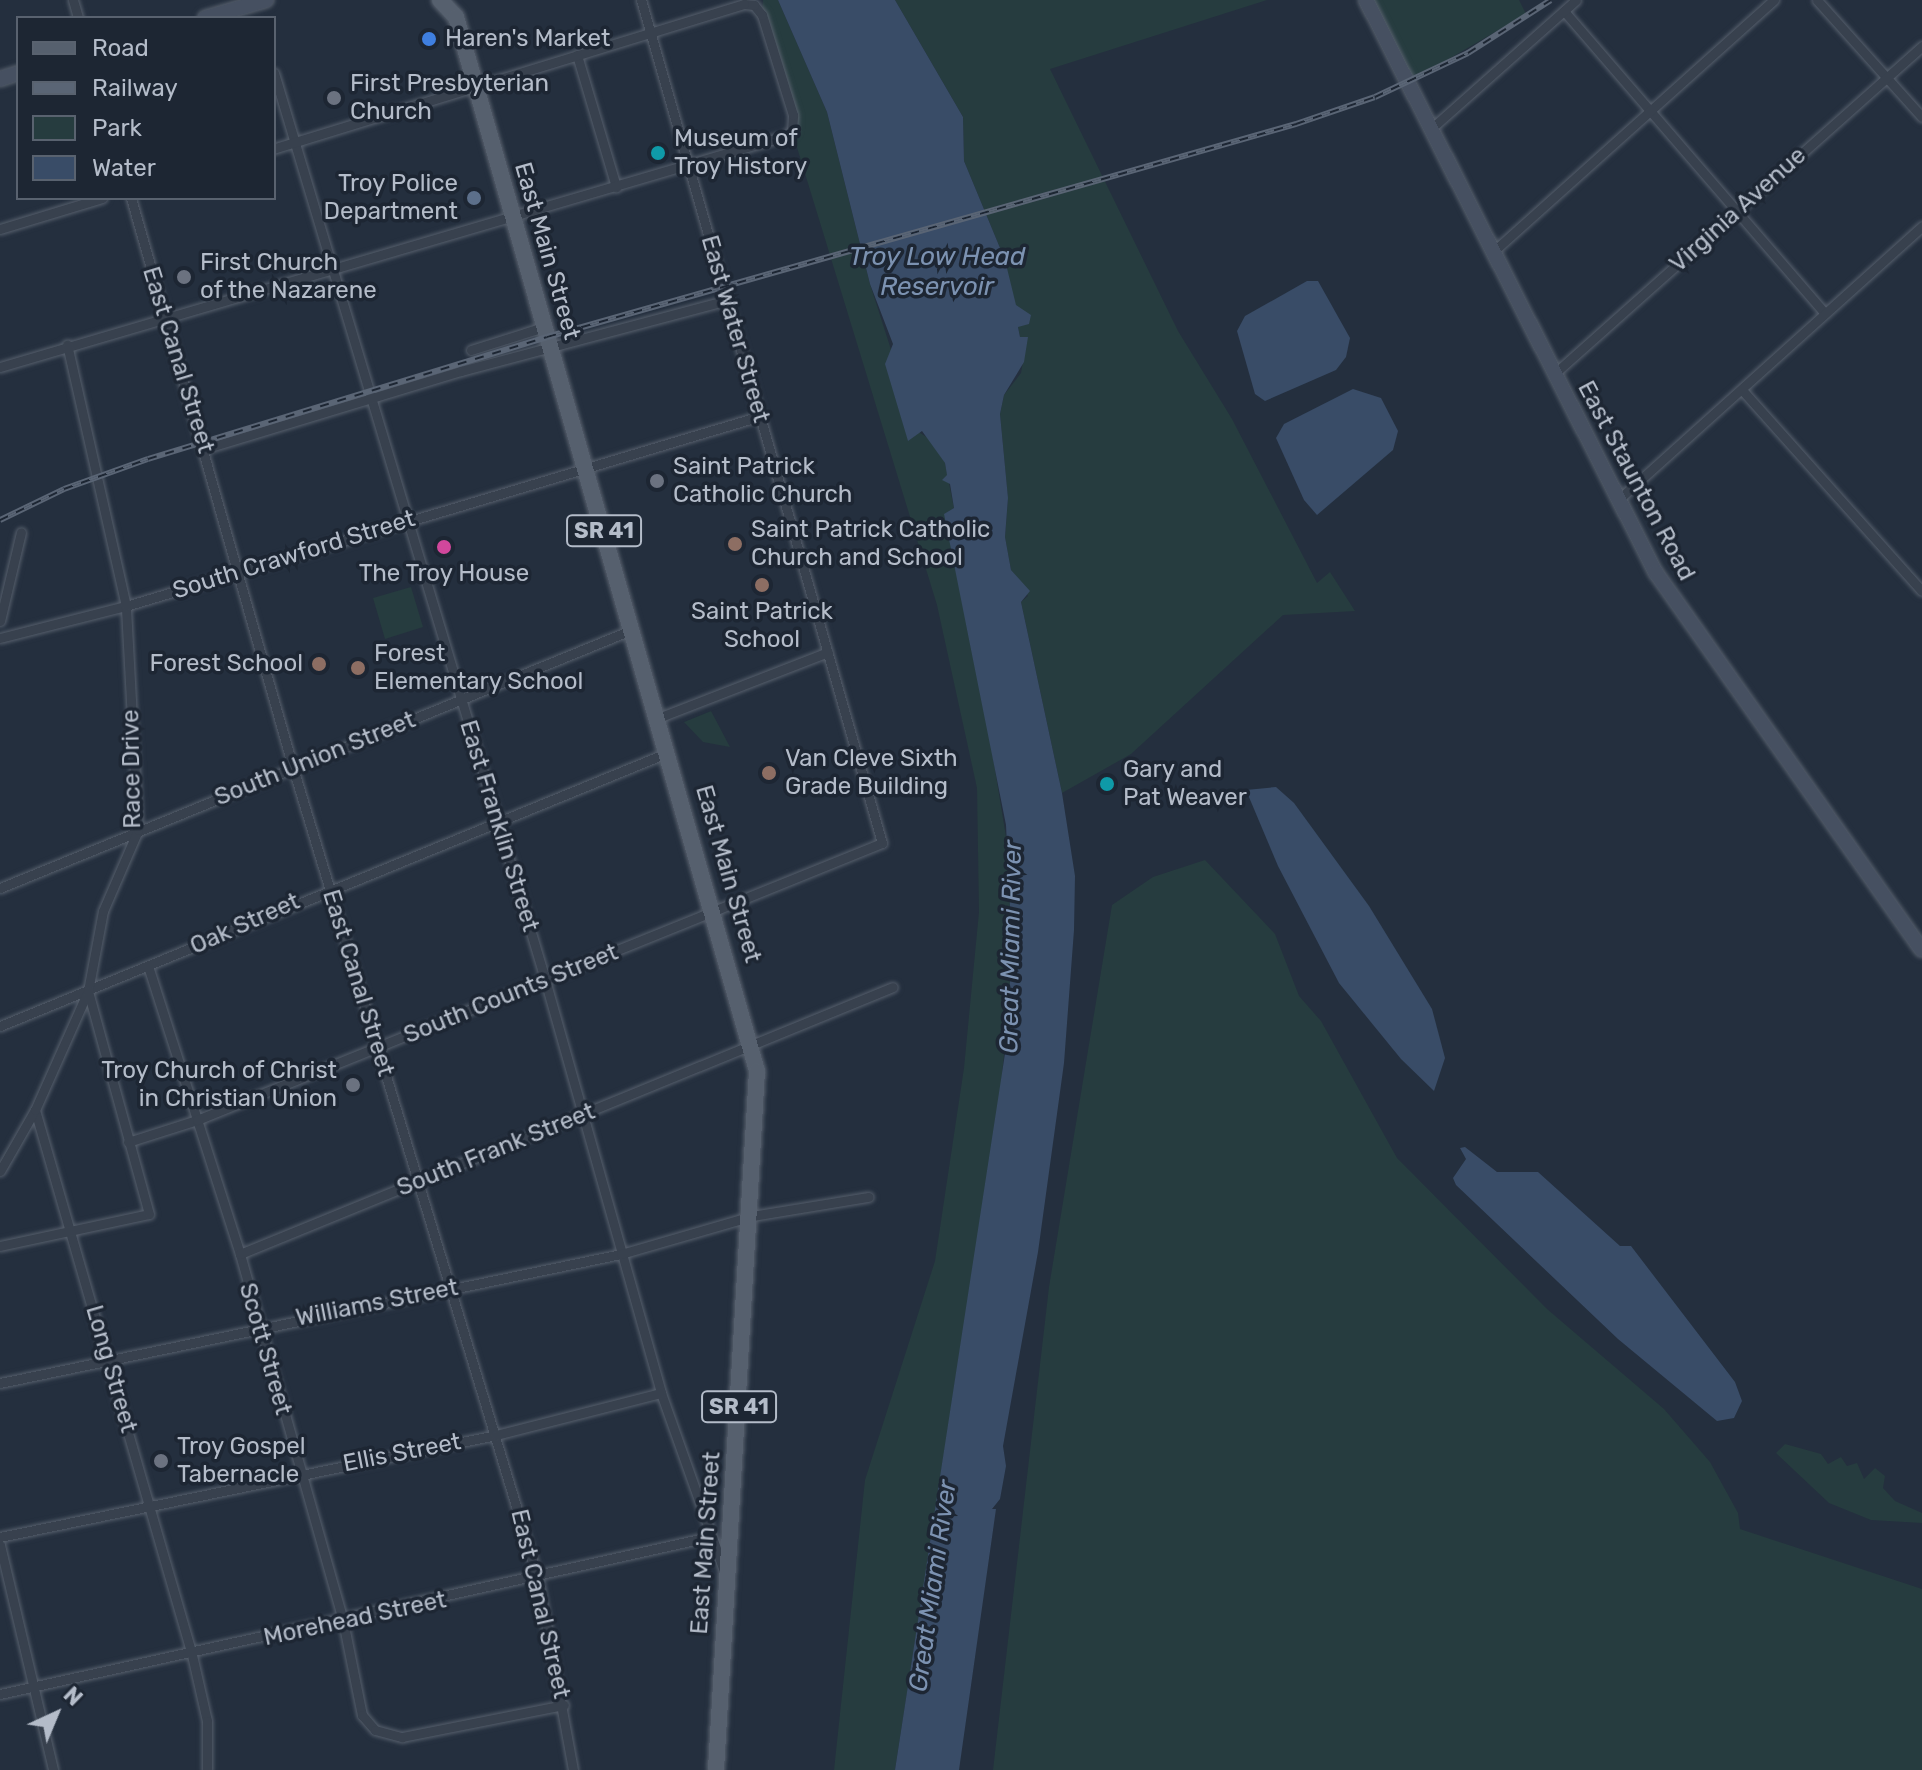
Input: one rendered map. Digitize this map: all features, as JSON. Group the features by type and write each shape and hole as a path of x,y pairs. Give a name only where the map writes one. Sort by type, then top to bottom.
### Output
{"main road":[{"path":"440,0 456,17"},
{"path":"456,17 460,0"},
{"name":"East Staunton Road","path":"1366,0 1433,127 1656,573 1922,950"},
{"path":"214,16 257,6"},
{"name":"East Main Street","path":"456,17 631,630 669,752 751,1045 758,1091 716,1770"}],"street":[{"name":"East Water Street","path":"641,0 882,843"},
{"path":"1433,127 1576,0"},
{"path":"1495,250 1774,0"},
{"path":"1817,0 1922,117"},
{"path":"0,367 333,266 687,165 792,131 793,115 762,15 754,5 474,84 276,148"},
{"path":"1564,11 1825,313"},
{"name":"Virginia Avenue","path":"1554,374 1922,46"},
{"path":"577,55 616,187"},
{"name":"East Franklin Street","path":"276,79 544,976 661,1393 709,1537 727,1579"},
{"path":"0,229 95,200"},
{"name":"East Canal Street","path":"132,200 293,768 538,1579 564,1705 573,1770"},
{"path":"1618,500 1743,391 1922,226"},
{"path":"204,449 550,347 728,300"},
{"path":"471,350 544,327"},
{"name":"Race Drive","path":"0,1171 35,1110 88,991 103,911 138,830 126,606 67,345"},
{"path":"1743,391 1922,591"},
{"name":"South Crawford Street","path":"0,638 239,573 760,416"},
{"path":"0,621 21,532"},
{"name":"South Union Street","path":"0,888 631,630"},
{"path":"658,718 828,652"},
{"name":"Oak Street","path":"0,1026 329,887 669,752"},
{"name":"South Counts Street","path":"128,1142 197,1120 544,976 882,843"},
{"name":"Scott Street","path":"148,966 240,1254 257,1327 343,1621 355,1696 362,1715 375,1730 402,1737 564,1705"},
{"name":"South Frank Street","path":"240,1254 893,987"},
{"path":"0,1246 149,1214 88,991"},
{"name":"Long Street","path":"35,1110 192,1655 207,1721 207,1770"},
{"name":"Williams Street","path":"0,1383 110,1362 257,1327 621,1254 752,1216 868,1197"},
{"name":"Ellis Street","path":"0,1537 301,1472 496,1435 661,1393"},
{"name":"Morehead Street","path":"0,1694 35,1684 192,1655 538,1579 709,1537"},
{"path":"0,1545 53,1770"}],"green space":[{"path":"763,0 778,0 827,112 870,284 917,431 933,441 945,463 954,508 945,514 978,666 1009,855 1011,980 1001,1086 895,1770 834,1770 865,1480 935,1261 964,1068 979,912 977,788 937,605 792,131 793,115 762,15"},
{"path":"895,0 1267,0 1050,69 1178,331 1232,419 1317,583 1330,572 1355,611 1283,615 1131,754 1062,793 1021,602 1028,596 1011,570 1005,537 1008,499 1000,414 1004,395 1021,373 1027,337 1020,337 1005,260 964,161 963,117"},
{"path":"1366,0 1519,0 1526,14 1411,81"},
{"path":"411,587 423,627 385,639 373,598"},
{"path":"711,711 730,747 703,742 684,722"},
{"path":"1205,860 1275,934 1299,996 1321,1021 1397,1158 1547,1309 1664,1409 1710,1462 1738,1513 1740,1529 1922,1589 1922,1770 993,1770 1049,1287 1112,905 1153,877"},
{"path":"1785,1444 1821,1454 1828,1464 1841,1457 1847,1466 1857,1463 1864,1479 1875,1468 1885,1476 1883,1488 1895,1501 1922,1513 1922,1523 1871,1520 1829,1503 1776,1453"}],"water":[{"path":"778,0 895,0 963,117 964,161 1005,260 1016,305 1031,315 1029,324 1018,327 1020,337 1028,337 1024,362 1004,395 1000,414 1008,498 1005,537 1011,570 1030,591 1021,602 1062,793 1075,876 1074,930 1064,1063 1038,1252 1003,1446 1006,1466 1000,1499 992,1509 996,1509 959,1770 895,1770 1006,1047 1012,949 1006,825 944,514 954,508 950,484 942,480 947,475 945,463 922,431 908,441 885,364 893,344 870,284 827,112"},
{"path":"1307,281 1318,281 1350,338 1346,357 1336,370 1265,401 1255,394 1237,331 1245,316"},
{"path":"1353,389 1381,398 1398,431 1393,450 1317,515 1304,500 1276,438 1284,424"},
{"path":"1276,787 1294,803 1369,906 1432,1009 1445,1058 1434,1091 1401,1059 1339,983 1278,866 1246,790"},
{"path":"1465,1147 1497,1172 1538,1172 1620,1246 1631,1246 1735,1382 1742,1401 1734,1418 1717,1421 1618,1339 1456,1185 1453,1178 1466,1159 1460,1148"}],"railway":[{"path":"0,520 64,489 148,459 547,337 1296,124 1375,97 1468,53 1551,0"}],"place":[{"name":"Haren's Market","path":"429,39"},
{"name":"First Presbyterian Church","path":"334,98"},
{"name":"Museum of Troy History","path":"658,153"},
{"name":"Troy Police Department","path":"474,198"},
{"name":"First Church of the Nazarene","path":"184,277"},
{"name":"Saint Patrick Catholic Church","path":"657,481"},
{"name":"Saint Patrick Catholic Church and School","path":"735,544"},
{"name":"The Troy House","path":"444,547"},
{"name":"Saint Patrick School","path":"762,585"},
{"name":"Forest School","path":"319,664"},
{"name":"Forest Elementary School","path":"358,668"},
{"name":"Van Cleve Sixth Grade Building","path":"769,773"},
{"name":"Gary and Pat Weaver","path":"1107,784"},
{"name":"Troy Church of Christ in Christian Union","path":"353,1085"},
{"name":"Troy Gospel Tabernacle","path":"161,1461"}],"water label":[{"name":"Troy Low Head Reservoir","path":"937,272"},
{"name":"Great Miami River","path":"1011,947"},
{"name":"Great Miami River","path":"933,1586"}]}
